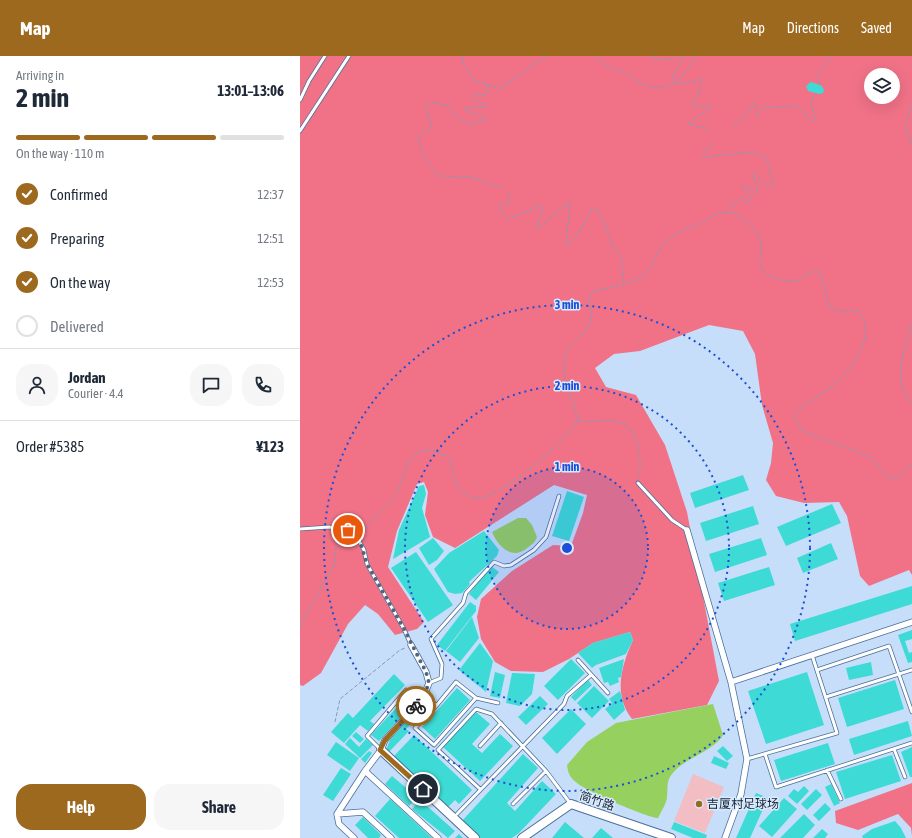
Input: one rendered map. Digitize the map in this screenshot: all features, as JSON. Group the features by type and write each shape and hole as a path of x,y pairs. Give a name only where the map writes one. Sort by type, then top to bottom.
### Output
{"street":[{"path":"687,530 731,682 747,759 742,794 725,838"},
{"path":"731,682 912,622"},
{"path":"354,838 338,824 337,814 364,771 380,750 385,740 423,698 429,683 426,672 411,645"},
{"path":"380,750 475,838"},
{"path":"364,771 438,838"},
{"name":"简竹路","path":"522,838 571,804 660,836 671,838"},
{"path":"337,814 363,812 391,838"}],"lane":[{"path":"300,100 309,81 325,56"},
{"path":"300,132 349,56"},
{"path":"638,483 672,520 687,530"},
{"path":"429,683 441,678 442,664 431,639 462,603 466,593 494,562 504,566 511,565 534,550 546,537 559,496"},
{"path":"300,529 330,527 338,528 348,530 357,538 364,550 367,564 404,629 411,645"},
{"path":"816,670 889,646 912,712"},
{"path":"747,759 837,733 812,655"},
{"path":"578,660 608,693"},
{"path":"826,697 912,670"},
{"path":"458,814 480,789 564,704 567,696 591,675"},
{"path":"476,698 434,745 415,728 456,682 476,698 498,704"},
{"path":"380,750 366,736 406,690"},
{"path":"423,698 437,705"},
{"path":"480,789 438,750 476,709 492,714 546,771 571,804"},
{"path":"480,746 501,723"},
{"path":"765,754 776,787 912,743"},
{"path":"894,749 905,777"},
{"path":"828,770 841,799"},
{"path":"513,804 546,771"}],"path":[{"path":"463,56 462,62 474,81 501,88 546,56"},
{"path":"596,56 612,69 627,73 644,85 665,87 683,76 696,56"},
{"path":"654,56 654,58 662,60 675,56"},
{"path":"684,56 674,73 673,77 675,82 677,85 701,79 699,94 692,103 694,106 710,105 711,107 688,124 709,129"},
{"path":"819,84 817,77 831,56"},
{"path":"488,84 488,94 473,95 472,97 487,107 465,108 465,110 485,118 486,120 468,124 457,119 450,107 435,103 426,104 431,128 420,135 419,138 426,158 439,176 471,177 505,187"},
{"path":"734,126 743,119 754,102 757,114 765,107 796,106 812,122 815,118 811,102 816,93"},
{"path":"912,105 905,126 912,146"},
{"path":"712,143 703,155 705,157 754,152 767,159 773,186 769,188 754,173 758,192 756,193 744,184 742,186 751,200 746,204 741,198 732,204 729,212"},
{"path":"508,193 510,202 499,206 500,210 508,219 542,205 542,213 536,228 538,228 570,202 566,244 568,245 579,233 592,208 598,209 613,247 621,257 624,283"},
{"path":"577,420 568,394 564,366 566,353 571,344 586,331 589,325 589,298 592,292 638,279 652,266 663,245 674,234 686,228 697,226 719,213 729,212 746,220 760,240 762,249 759,262 762,269 769,275 780,280 790,281 800,279 810,272 819,272 822,277 827,301 831,309 843,312 859,311 865,325 865,335 859,352 841,377 832,386 795,415 794,418 802,431 871,457 886,476 894,478 902,475 912,462"},
{"path":"912,323 903,354 901,371 903,391 912,404"},
{"path":"577,420 588,423 613,420 623,424 635,438 641,454 638,483"},
{"path":"357,538 396,495 409,461 420,452 430,450 447,456 454,470 456,482 461,492 475,498 482,498 517,480 560,440 577,420"},
{"path":"300,626 334,566 338,549 338,528"},
{"path":"335,722 340,699 400,650 411,645"}],"shaded area":[{"path":"300,56 912,56 912,575 909,570 869,586 860,576 847,516 839,502 804,503 776,496 766,480 771,463 773,443 762,405 755,354 743,331 709,325 640,351 614,354 595,368 606,387 636,395 665,445 687,512 719,681 707,705 632,719 622,700 621,690 622,670 633,640 630,632 593,643 569,659 543,672 511,671 495,662 481,639 477,617 481,599 512,571 553,545 571,546 583,513 587,495 554,485 455,548 433,537 425,515 428,492 424,482 417,484 397,531 388,567 424,622 417,629 395,635 378,614 365,605 348,624 321,673 303,686 300,685"},
{"path":"518,518 526,518 532,525 537,537 526,549 515,553 506,550 501,546 492,532"},
{"path":"713,704 723,735 706,751 677,768 672,774 668,782 665,805 658,818 630,809 604,798 577,783 570,775 567,765 587,742 616,723"},
{"name":"吉厦村足球场","path":"693,774 724,787 705,833 674,821"},
{"path":"912,783 912,836 911,828 898,814 858,830 836,823 835,811"}],"building":[{"path":"811,82 822,86 824,90 823,93 820,94 808,91 806,86"},
{"path":"743,475 749,490 695,508 690,493"},
{"path":"424,485 426,494 422,508 430,537 393,559 399,530 419,486"},
{"path":"567,491 584,497 569,541 552,536"},
{"path":"832,504 841,523 786,546 777,527"},
{"path":"753,506 759,524 706,541 700,523"},
{"path":"484,531 499,550 497,556 469,582 470,584 462,593 455,594 448,592 434,569 449,553"},
{"path":"433,538 444,551 437,560 429,565 419,548"},
{"path":"761,538 767,555 715,572 709,554"},
{"path":"831,543 838,559 803,573 797,558"},
{"path":"416,552 453,605 428,622 391,568"},
{"path":"491,566 499,572 476,600 469,594"},
{"path":"769,567 775,585 724,601 718,583"},
{"path":"912,586 912,604 795,641 790,624"},
{"path":"470,602 476,606 476,611 445,651 437,645"},
{"path":"472,617 479,638 460,662 446,651"},
{"path":"912,630 912,639 905,641 909,653 912,652 912,662 908,663 898,635"},
{"path":"630,632 633,640 626,654 596,665 592,668 578,653 593,643"},
{"path":"480,643 493,661 486,692 459,670"},
{"path":"571,659 585,673 558,700 544,686"},
{"path":"624,659 621,677 618,678 619,682 610,686 608,682 604,683 599,668"},
{"path":"871,662 873,675 849,680 846,668"},
{"path":"495,672 505,675 500,698 490,696"},
{"path":"807,672 824,725 766,744 748,691"},
{"path":"512,673 535,674 532,694 520,706 506,703"},
{"path":"394,674 405,685 370,721 374,724 368,731 360,725 344,743 331,732 348,713 353,718"},
{"path":"588,680 592,685 575,701 571,697"},
{"path":"895,680 904,709 847,727 838,698"},
{"path":"594,686 609,701 592,718 577,703"},
{"path":"457,688 470,700 435,739 422,727"},
{"path":"412,691 419,697 379,741 371,735"},
{"path":"620,691 625,710 614,720 605,709 612,703 609,699"},
{"path":"540,696 548,704 526,725 518,717"},
{"path":"422,704 428,706 406,729 409,731 389,752 386,750 390,740"},
{"path":"571,709 586,724 557,754 542,738"},
{"path":"476,712 490,724 472,744 482,753 500,734 513,746 480,781 443,747"},
{"path":"908,721 912,736 854,755 849,739"},
{"path":"356,732 364,739 360,743 352,736"},
{"path":"414,735 472,790 459,804 455,800 448,807 394,756"},
{"path":"350,738 359,747 366,739 373,745 360,758 345,744"},
{"path":"336,742 359,758 350,771 327,755"},
{"path":"828,743 835,764 781,781 774,760"},
{"path":"723,746 733,756 727,761 717,751"},
{"path":"912,747 912,777 910,777 901,752"},
{"path":"369,751 372,753 365,763 361,759"},
{"path":"523,754 538,768 507,803 515,811 542,781 556,794 519,833 512,838 480,838 462,821"},
{"path":"892,755 901,781 845,799 836,772"},
{"path":"714,756 729,763 726,769 711,763"},
{"path":"341,768 351,774 333,801 323,795"},
{"path":"392,776 417,797 409,806 385,784"},
{"path":"831,784 840,803 834,806 825,787"},
{"path":"804,786 809,791 797,804 788,796 794,789 798,792"},
{"path":"816,789 822,795 807,810 801,804"},
{"path":"756,793 768,798 750,838 736,838"},
{"path":"784,798 797,809 772,837 759,826"},
{"path":"390,799 432,838 399,838 375,816"},
{"path":"420,800 455,831 448,838 412,809"},
{"path":"825,803 831,809 819,821 813,815"},
{"path":"804,814 815,825 803,838 780,838"},
{"path":"363,817 381,835 379,838 368,838 355,825"},
{"path":"895,821 901,828 906,838 863,838 862,836 872,829"},
{"path":"565,822 584,838 552,838"},
{"path":"674,822 707,835 706,838 693,838 671,829"},
{"path":"601,828 613,838 592,838"},
{"path":"822,829 828,834 825,838 813,838"},
{"path":"459,834 463,838 455,838"}],"way so far":[{"path":"348,530 360,541 364,550 367,564 404,629 426,672 429,683 423,698 416,706"}],"place":[{"name":"吉厦村足球场","path":"699,804"}],"route":[{"path":"416,706 385,740 380,750 423,789"}]}
